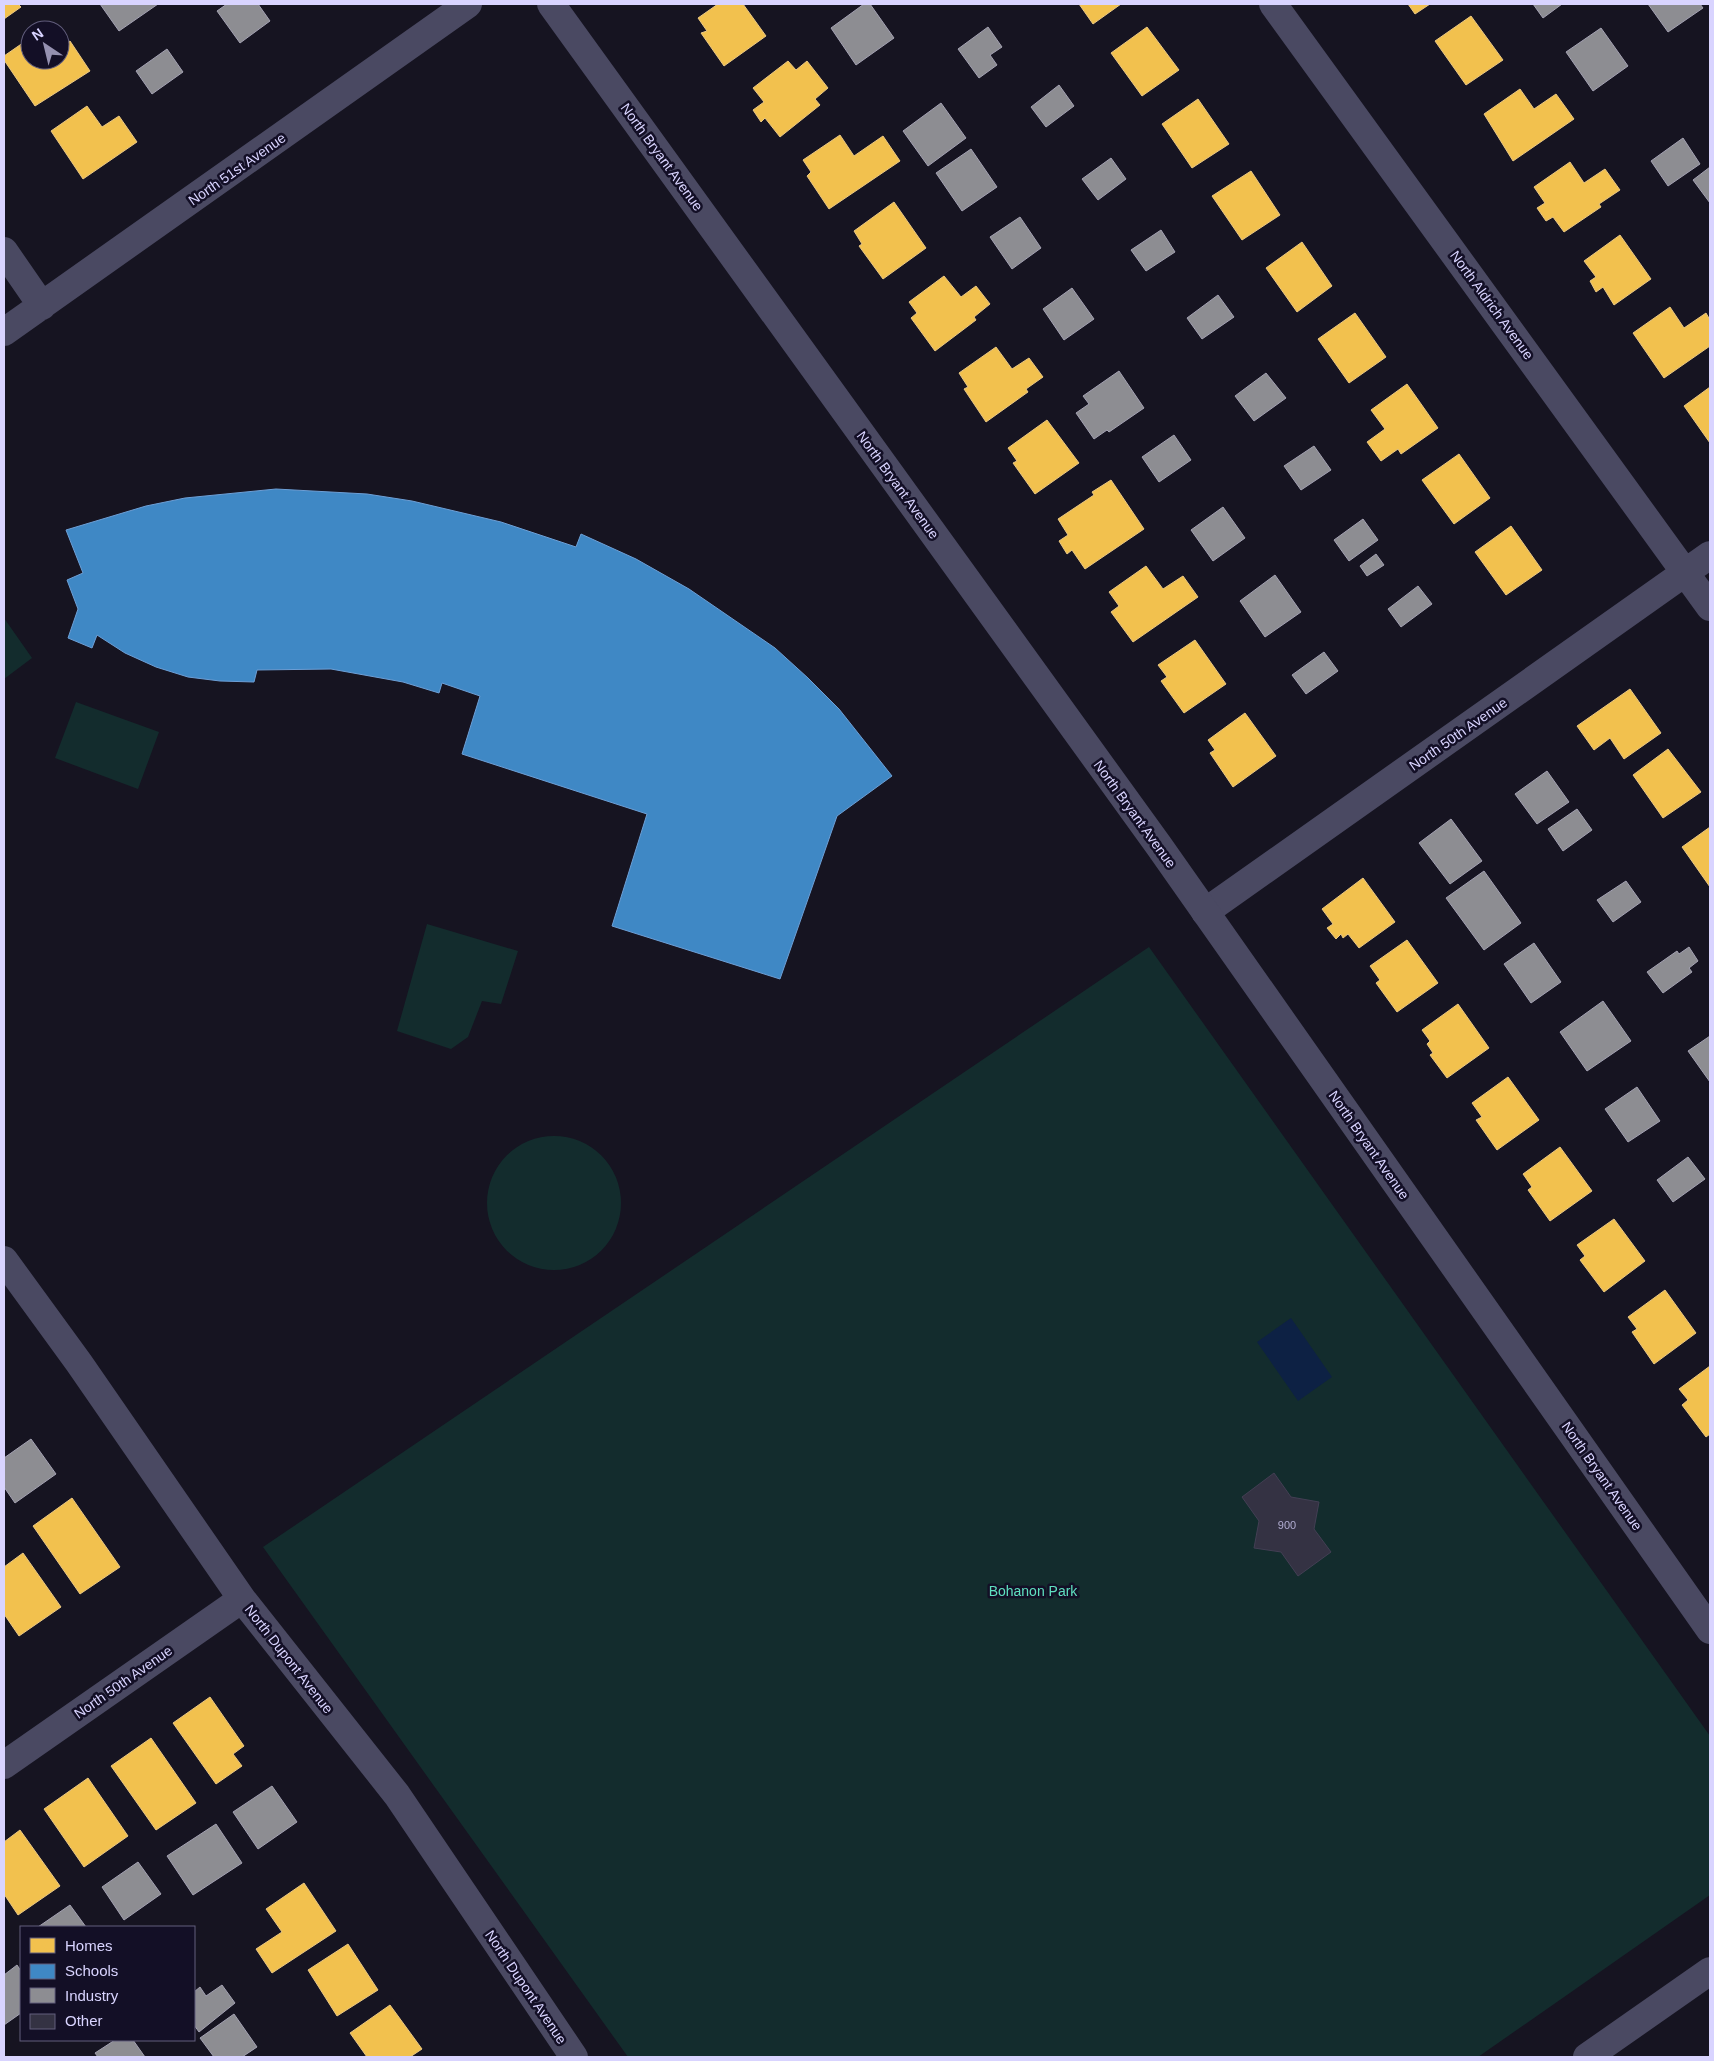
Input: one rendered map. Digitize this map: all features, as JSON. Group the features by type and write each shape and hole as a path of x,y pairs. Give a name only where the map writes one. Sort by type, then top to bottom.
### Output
{"street":[{"name":"North 51st Avenue","path":"4,332 468,4"},
{"name":"North Bryant Avenue","path":"551,4 1205,912 1710,1630"},
{"name":"North Aldrich Avenue","path":"1273,4 1710,607"},
{"path":"4,251 42,306"},
{"name":"North 50th Avenue","path":"1205,912 1710,555"},
{"name":"North Dupont Avenue","path":"4,1260 79,1363 242,1599 397,1794 574,2057"},
{"name":"North 50th Avenue","path":"4,1765 242,1599"},
{"path":"1587,2057 1710,1971"}],"green space":[{"path":"4,618 32,658 4,679"},
{"path":"76,702 159,732 138,789 55,758"},
{"path":"427,924 518,951 501,1004 482,1001 468,1037 451,1049 397,1031"},
{"name":"Bohanon Park","path":"1149,947 1710,1736 1710,1895 1478,2057 628,2057 263,1547"},
{"path":"554,1136 580,1141 591,1147 601,1156 610,1166 616,1177 621,1203 616,1229 610,1240 601,1250 591,1259 580,1265 554,1270 528,1265 517,1259 507,1250 498,1240 492,1229 487,1203 492,1177 498,1166 507,1156 517,1147 528,1141"}],"water":[{"path":"1291,1318 1332,1377 1298,1401 1257,1342"}],"building: Homes":[{"path":"4,4 18,4 21,7 4,19"},
{"path":"718,4 743,4 766,36 724,66 701,33 707,31 698,18"},
{"path":"1079,4 1121,4 1093,24"},
{"path":"1408,4 1430,4 1415,14"},
{"path":"1471,16 1503,60 1466,85 1435,41"},
{"path":"1147,27 1179,70 1142,96 1111,53"},
{"path":"70,41 90,71 35,106 4,60 4,56 20,45 20,70 70,70"},
{"path":"788,61 796,70 807,61 828,88 815,99 820,105 780,137 765,118 761,122 753,110 764,102 753,88"},
{"path":"1520,89 1534,109 1556,94 1574,119 1513,161 1484,114"},
{"path":"1198,99 1229,144 1192,168 1162,124"},
{"path":"87,106 102,127 119,116 137,142 83,179 51,131"},
{"path":"840,135 854,156 883,136 900,161 829,209 807,176 811,172 803,160"},
{"path":"1570,162 1584,183 1605,169 1620,190 1599,204 1601,207 1564,232 1553,217 1546,221 1537,208 1545,203 1534,187"},
{"path":"1251,171 1280,215 1242,240 1212,196"},
{"path":"894,202 926,248 883,279 859,246 862,244 854,231"},
{"path":"1620,235 1651,279 1614,305 1603,287 1596,292 1590,281 1596,277 1584,261"},
{"path":"1302,242 1332,286 1297,312 1266,268"},
{"path":"944,276 961,297 976,286 990,304 974,317 976,320 935,351 911,318 917,313 909,302"},
{"path":"1670,307 1684,328 1706,313 1710,320 1710,346 1664,378 1633,333"},
{"path":"1355,313 1386,357 1349,383 1318,339"},
{"path":"996,347 1012,369 1029,358 1043,377 1026,389 1028,392 986,422 964,389 968,387 959,373"},
{"path":"1407,384 1438,428 1401,454 1398,449 1381,461 1367,442 1385,429 1371,410"},
{"path":"1710,387 1710,443 1684,406"},
{"path":"1047,420 1079,463 1035,494 1013,463 1017,461 1008,448"},
{"path":"1459,454 1490,498 1454,524 1422,480"},
{"path":"1111,480 1144,529 1085,569 1072,550 1067,554 1059,541 1068,535 1058,519 1094,495 1092,492"},
{"path":"1511,526 1542,570 1506,595 1475,552"},
{"path":"1146,566 1163,589 1183,576 1198,597 1133,642 1111,612 1119,606 1109,592"},
{"path":"1195,640 1226,684 1184,713 1161,681 1167,677 1158,665"},
{"path":"1630,689 1661,733 1624,759 1610,738 1594,750 1577,726"},
{"path":"1245,713 1276,756 1233,787 1210,753 1215,750 1208,740"},
{"path":"1668,749 1701,792 1663,818 1633,775"},
{"path":"1710,827 1710,887 1682,847"},
{"path":"1363,878 1395,922 1359,948 1348,934 1343,938 1341,934 1336,939 1327,928 1333,924 1322,909"},
{"path":"1407,940 1438,983 1397,1012 1376,983 1380,980 1370,966"},
{"path":"1458,1004 1489,1048 1447,1078 1430,1055 1433,1053 1427,1044 1430,1041 1422,1030"},
{"path":"1508,1077 1539,1120 1497,1150 1476,1120 1482,1117 1472,1103"},
{"path":"1560,1147 1592,1191 1550,1221 1528,1190 1532,1187 1523,1174"},
{"path":"1614,1219 1645,1261 1604,1292 1580,1260 1585,1256 1577,1245"},
{"path":"1665,1290 1696,1333 1654,1364 1632,1332 1637,1329 1628,1317"},
{"path":"1710,1366 1710,1434 1706,1437 1682,1405 1688,1400 1679,1389"},
{"path":"72,1498 120,1567 80,1594 33,1526"},
{"path":"23,1553 61,1607 19,1636 4,1614 4,1567"},
{"path":"210,1697 244,1746 233,1754 242,1766 216,1784 173,1723"},
{"path":"151,1738 196,1803 156,1830 111,1766"},
{"path":"88,1778 128,1836 84,1867 44,1809"},
{"path":"20,1830 60,1886 18,1915 4,1894 4,1842"},
{"path":"304,1883 336,1931 272,1973 256,1949 282,1932 266,1909"},
{"path":"348,1944 378,1990 337,2016 308,1970"},
{"path":"390,2005 422,2049 410,2057 367,2057 350,2033"}],"building: Schools":[{"path":"276,489 367,494 412,501 501,522 576,547 581,534 636,559 689,589 775,648 808,678 839,709 892,776 837,816 780,979 612,926 647,814 462,754 480,696 442,683 439,693 403,682 331,669 257,670 254,682 220,681 188,677 156,667 125,653 97,635 92,648 68,638 78,609 67,580 83,573 66,530 146,506 185,498"}],"building: Industry":[{"path":"100,4 158,4 119,31"},
{"path":"227,4 258,4 270,21 240,43 217,11"},
{"path":"864,4 870,4 894,38 856,65 831,28"},
{"path":"1533,4 1562,4 1543,18"},
{"path":"1648,4 1700,4 1703,8 1668,32"},
{"path":"988,27 1002,47 990,55 997,65 979,78 958,49"},
{"path":"1601,28 1628,66 1593,91 1566,52"},
{"path":"167,49 183,72 152,94 136,71"},
{"path":"1059,85 1074,106 1046,127 1031,107"},
{"path":"941,103 966,138 928,166 903,131"},
{"path":"1683,138 1700,164 1668,186 1651,161"},
{"path":"971,149 997,187 962,211 936,173"},
{"path":"1111,158 1126,179 1098,200 1082,179"},
{"path":"1710,167 1710,203 1693,180"},
{"path":"1020,217 1041,248 1012,269 990,237"},
{"path":"1161,230 1175,252 1146,271 1131,250"},
{"path":"1072,288 1094,319 1064,340 1043,309"},
{"path":"1218,295 1234,317 1202,339 1187,318"},
{"path":"1119,371 1144,408 1109,432 1107,430 1094,439 1076,413 1089,404 1083,396"},
{"path":"1266,373 1286,398 1254,421 1235,396"},
{"path":"1174,435 1191,460 1159,482 1142,457"},
{"path":"1314,446 1331,470 1301,490 1284,466"},
{"path":"1223,507 1245,538 1213,561 1191,530"},
{"path":"1363,519 1378,540 1349,561 1334,540"},
{"path":"1376,554 1384,565 1367,576 1360,566"},
{"path":"1275,575 1301,612 1265,637 1240,601"},
{"path":"1418,586 1432,604 1401,627 1388,609"},
{"path":"1324,652 1338,671 1306,694 1292,675"},
{"path":"1547,771 1569,802 1537,824 1515,794"},
{"path":"1577,809 1592,830 1563,851 1548,829"},
{"path":"1451,819 1482,861 1450,884 1419,843"},
{"path":"1484,871 1521,923 1484,950 1446,898"},
{"path":"1626,881 1641,902 1613,922 1597,900"},
{"path":"1534,943 1561,982 1531,1003 1504,964"},
{"path":"1689,947 1698,961 1689,968 1692,972 1663,993 1647,972 1677,951 1679,954"},
{"path":"1603,1001 1631,1041 1587,1071 1560,1032"},
{"path":"1710,1036 1710,1082 1688,1051"},
{"path":"1637,1087 1660,1121 1628,1142 1605,1109"},
{"path":"1688,1157 1705,1179 1673,1202 1657,1180"},
{"path":"31,1439 56,1474 15,1503 4,1487 4,1458"},
{"path":"272,1786 297,1822 258,1849 233,1812"},
{"path":"216,1824 242,1863 193,1895 167,1856"},
{"path":"138,1862 161,1894 124,1920 102,1887"},
{"path":"70,1905 85,1926 39,1926"},
{"path":"17,1965 20,1970 20,2014 4,2025 4,1975"},
{"path":"222,1985 235,2003 199,2032 195,2026 195,1991 200,1987 206,1996"},
{"path":"234,2014 257,2047 242,2057 214,2057 200,2038"},
{"path":"113,2041 134,2041 145,2057 98,2057 95,2053"}],"building: Other":[{"path":"1274,1473 1291,1497 1319,1502 1314,1529 1331,1552 1298,1576 1281,1552 1254,1548 1259,1521 1242,1497"}]}
